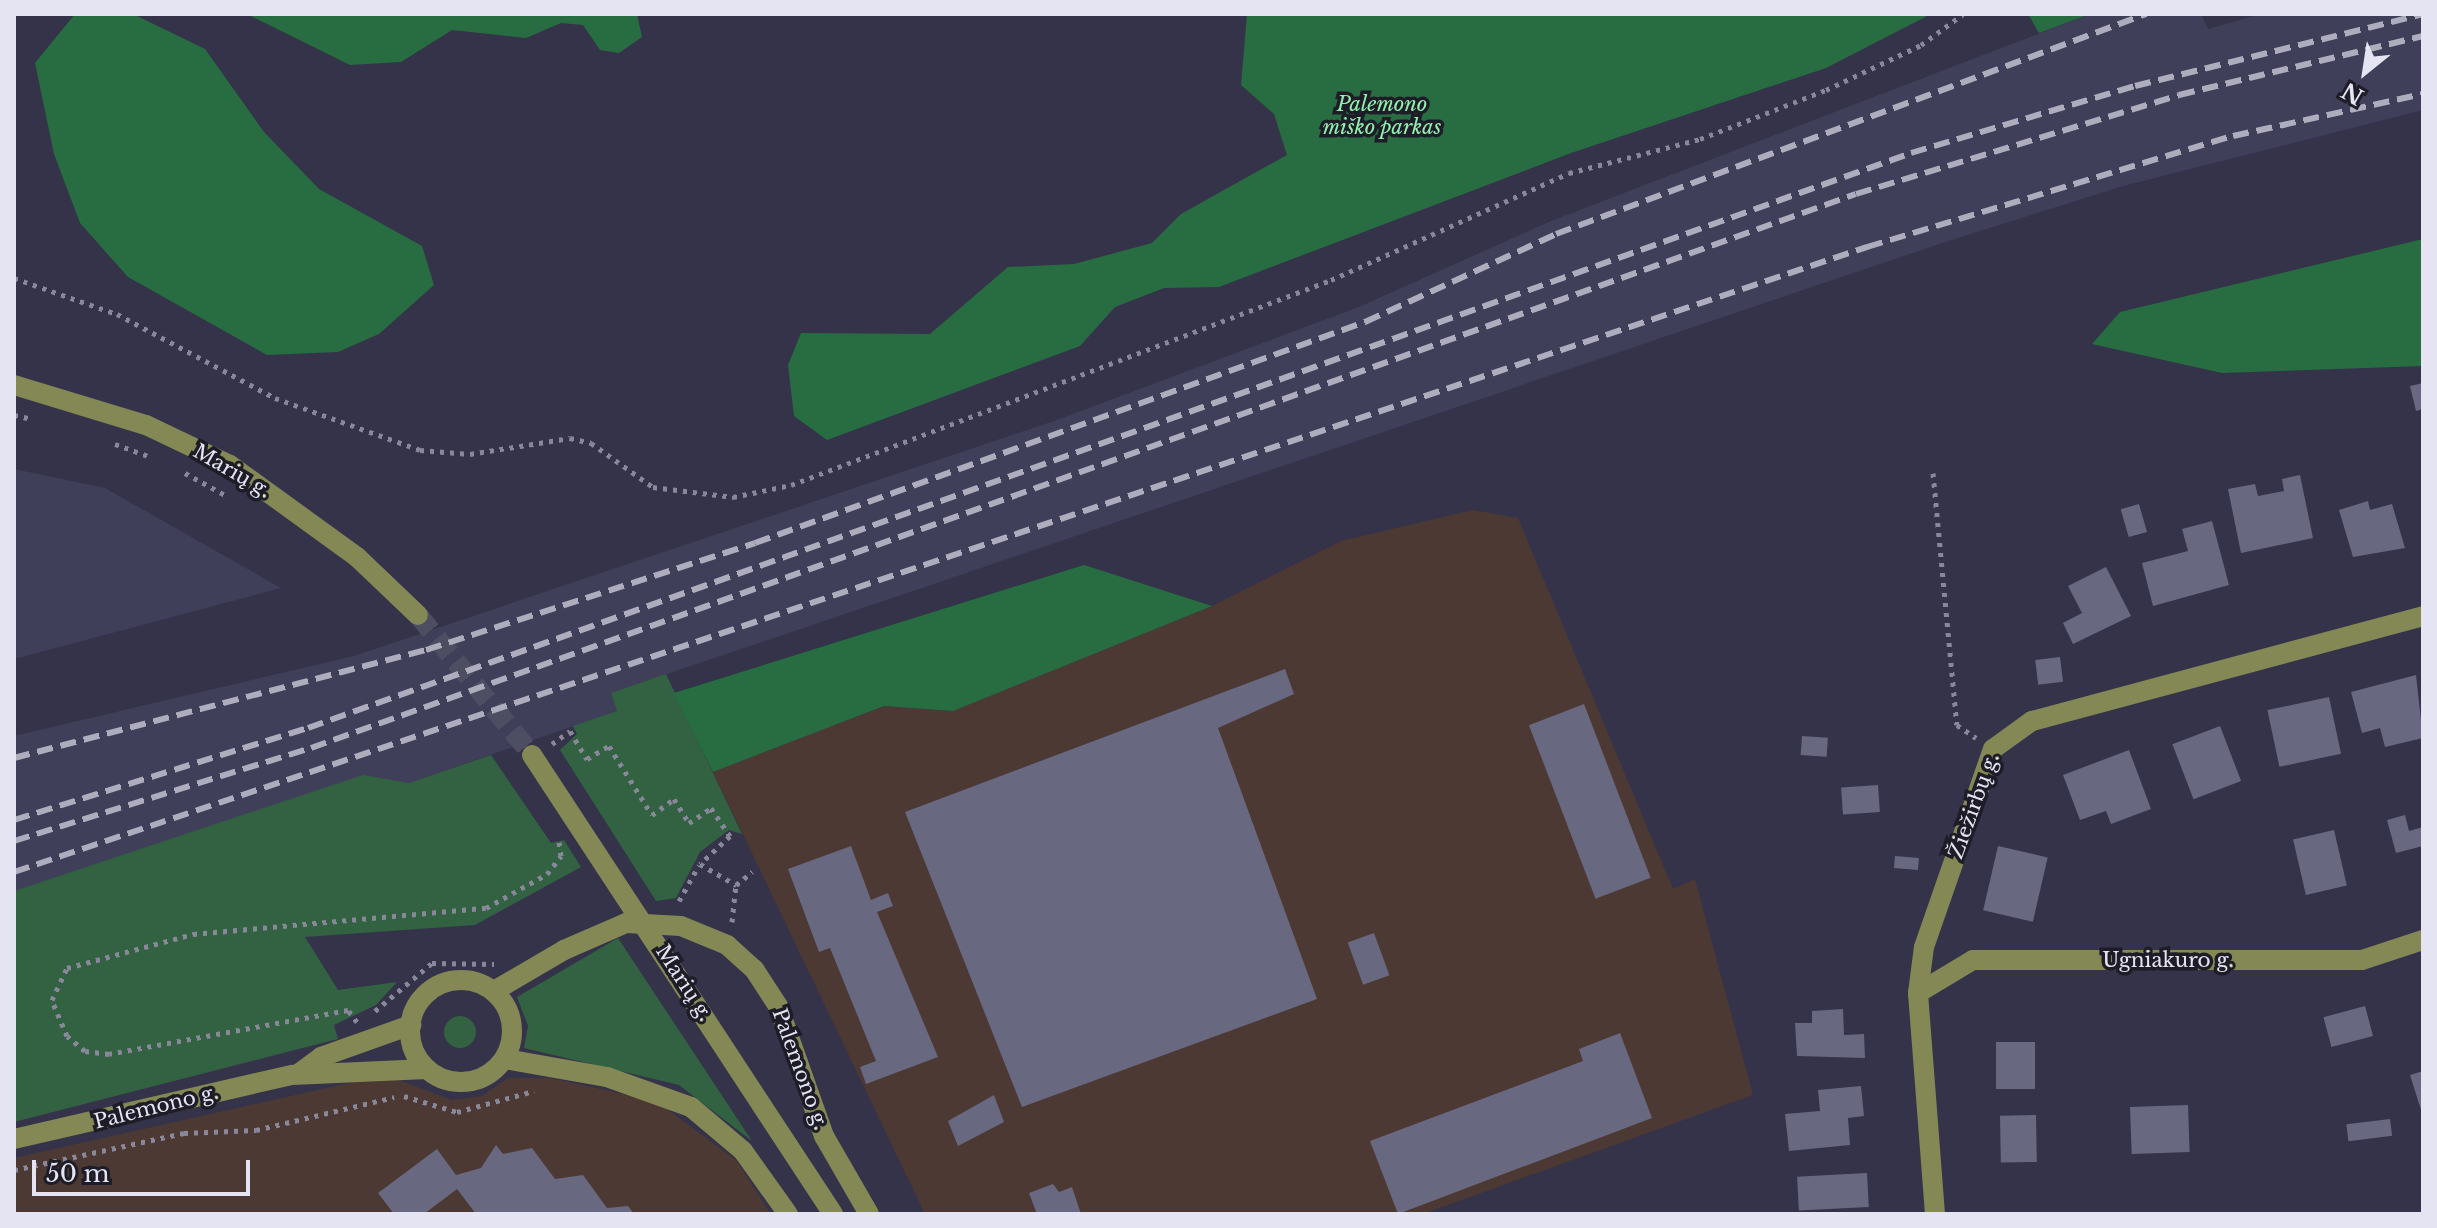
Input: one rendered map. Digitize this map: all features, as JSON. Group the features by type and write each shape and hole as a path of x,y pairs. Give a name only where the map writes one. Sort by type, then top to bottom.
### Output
{"street":[{"name":"Marių g.","path":"14,385 146,425 230,465 357,557 418,615"},
{"name":"Žiežirbų g.","path":"1935,1214 1918,993 1924,947 1993,749 2032,721 2423,616"},
{"name":"Marių g.","path":"539,749 833,1214"},
{"name":"Palemono g.","path":"494,991 564,950 626,923 681,926 727,945 762,981 824,1136 869,1214"},
{"name":"Ugniakuro g.","path":"1918,993 1973,960 2362,960 2423,940"},
{"path":"427,1069 411,1025 427,993 442,984 460,980 494,991 512,1023 505,1059 607,1077 691,1107 743,1151 788,1214"},
{"name":"Palemono g.","path":"298,1074 321,1057 411,1025"},
{"name":"Palemono g.","path":"14,1139 298,1074 427,1069 459,1082 492,1072 505,1059"}],"path":[{"path":"14,278 117,314 275,398 394,442 470,454 570,438 591,443 653,487 733,497 791,485 1331,280 1569,173 1700,139 1826,90 1921,45 1963,14"},
{"path":"14,415 42,421"},
{"path":"108,441 160,461"},
{"path":"172,467 233,499"},
{"path":"1933,473 1957,725 1993,749"},
{"path":"539,749 570,731 587,759 609,746 652,815 674,799 689,823 711,808 730,836 700,864 674,905"},
{"path":"509,961 432,963 357,1022 348,1010 109,1054 85,1051 67,1036 52,1000 67,968 193,934 486,908 547,874 561,856 558,835"},
{"path":"700,864 736,885 752,872"},
{"path":"15,1171 184,1133 256,1130 400,1096 457,1112 517,1091 548,1091"}],"shaded area":[{"path":"2090,14 2201,14 2208,29 2261,14 2423,14 2423,110 2123,186 1945,242 611,693 617,711 409,783 363,776 14,891 14,736 354,656 1054,421 1359,307 1551,221"},
{"path":"14,469 105,488 281,588 14,659"},
{"path":"1473,510 1518,518 1673,889 1695,879 1753,1095 1423,1214 925,1214 713,772 884,706 953,711 1212,606 1341,541"},
{"path":"385,1075 452,1100 482,1096 508,1078 550,1078 656,1101 736,1160 771,1214 14,1214 14,1158"}],"green space":[{"path":"75,14 137,16 205,49 264,132 319,189 422,246 434,285 379,334 338,352 267,355 128,277 80,223 54,154 35,63"},
{"path":"247,14 637,14 642,37 619,53 600,50 583,25 561,23 526,38 452,30 401,62 350,65"},
{"name":"Palemono miško parkas","path":"1247,14 1931,14 1826,68 1571,153 1219,287 1164,288 1115,307 1080,346 827,440 794,416 788,365 801,333 930,334 1008,267 1074,264 1152,243 1181,214 1287,155 1274,114 1241,85"},
{"path":"2028,14 2090,14 2039,33"},
{"path":"2423,239 2423,366 2222,373 2092,344 2120,312"},
{"path":"1084,565 1212,606 953,711 884,706 713,772 674,693"},
{"path":"666,674 742,834 729,830 700,852 676,898 656,901 560,750 577,734 573,726 617,711 611,693"},
{"path":"491,755 551,843 564,840 581,867 475,925 305,937 338,990 397,982 376,1005 334,1025 338,1039 14,1122 14,891 363,775 409,783"},
{"path":"618,938 752,1141 679,1085 524,1048 528,1026 517,997"},
{"path":"460,1016 471,1021 476,1032 471,1043 460,1048 449,1043 444,1032 449,1021"}],"building":[{"path":"2423,383 2423,409 2416,411 2410,386"},
{"path":"2300,475 2313,538 2241,553 2228,489 2255,484 2258,496 2284,491 2282,479"},
{"path":"2368,501 2370,510 2392,504 2405,548 2353,557 2339,510"},
{"path":"2139,504 2147,532 2129,537 2121,509"},
{"path":"2212,521 2229,585 2153,606 2142,563 2188,551 2182,529"},
{"path":"2106,567 2131,616 2073,644 2063,623 2082,613 2068,586"},
{"path":"2060,657 2063,682 2038,685 2035,660"},
{"path":"1285,669 1294,694 1218,728 1317,999 1022,1107 905,812"},
{"path":"2416,675 2423,738 2385,747 2380,728 2362,733 2351,692"},
{"path":"2329,697 2341,754 2279,767 2267,710"},
{"path":"1584,704 1651,878 1596,899 1529,725"},
{"path":"2220,726 2241,781 2194,799 2172,744"},
{"path":"1802,736 1828,738 1827,757 1801,755"},
{"path":"2129,750 2151,809 2111,824 2106,811 2080,820 2063,775"},
{"path":"1878,785 1880,812 1843,815 1841,788"},
{"path":"2405,815 2409,831 2423,827 2423,846 2396,853 2387,820"},
{"path":"2334,830 2347,886 2306,895 2293,839"},
{"path":"851,846 871,900 888,893 893,906 877,912 938,1057 866,1084 860,1067 876,1061 830,948 819,952 788,869"},
{"path":"1998,846 2048,857 2033,922 1983,910"},
{"path":"1895,856 1919,858 1918,870 1894,868"},
{"path":"1374,933 1389,975 1363,985 1348,943"},
{"path":"2365,1006 2373,1036 2331,1047 2323,1017"},
{"path":"1843,1009 1844,1035 1864,1034 1865,1058 1797,1056 1795,1023 1812,1023 1812,1011"},
{"path":"1620,1033 1652,1118 1398,1214 1370,1141 1583,1061 1579,1049"},
{"path":"1996,1042 2035,1042 2035,1089 1996,1089"},
{"path":"2423,1071 2423,1113 2422,1113 2410,1075"},
{"path":"1861,1086 1864,1116 1848,1118 1850,1145 1789,1151 1785,1114 1820,1111 1818,1090"},
{"path":"994,1095 1004,1122 958,1146 948,1121"},
{"path":"2188,1105 2190,1152 2132,1154 2130,1107"},
{"path":"2036,1115 2037,1162 2001,1163 2000,1116"},
{"path":"2390,1119 2392,1136 2348,1141 2346,1124"},
{"path":"496,1145 503,1154 532,1148 555,1179 583,1175 607,1208 628,1206 634,1214 476,1214 457,1189 424,1214 394,1214 378,1193 437,1149 456,1175 481,1168"},
{"path":"1867,1173 1869,1207 1799,1211 1797,1177"},
{"path":"1053,1184 1059,1192 1072,1187 1081,1214 1037,1214 1029,1193"}],"tunnel":[{"path":"418,615 532,755"}],"railway":[{"path":"14,758 426,650 755,543 1365,322 1556,234 2146,14"},
{"path":"14,820 308,728 1911,153 2135,86 2423,14"},
{"path":"14,841 311,748 1856,194 2179,95 2423,36"},
{"path":"14,872 1867,247 2233,136 2423,94"}]}
